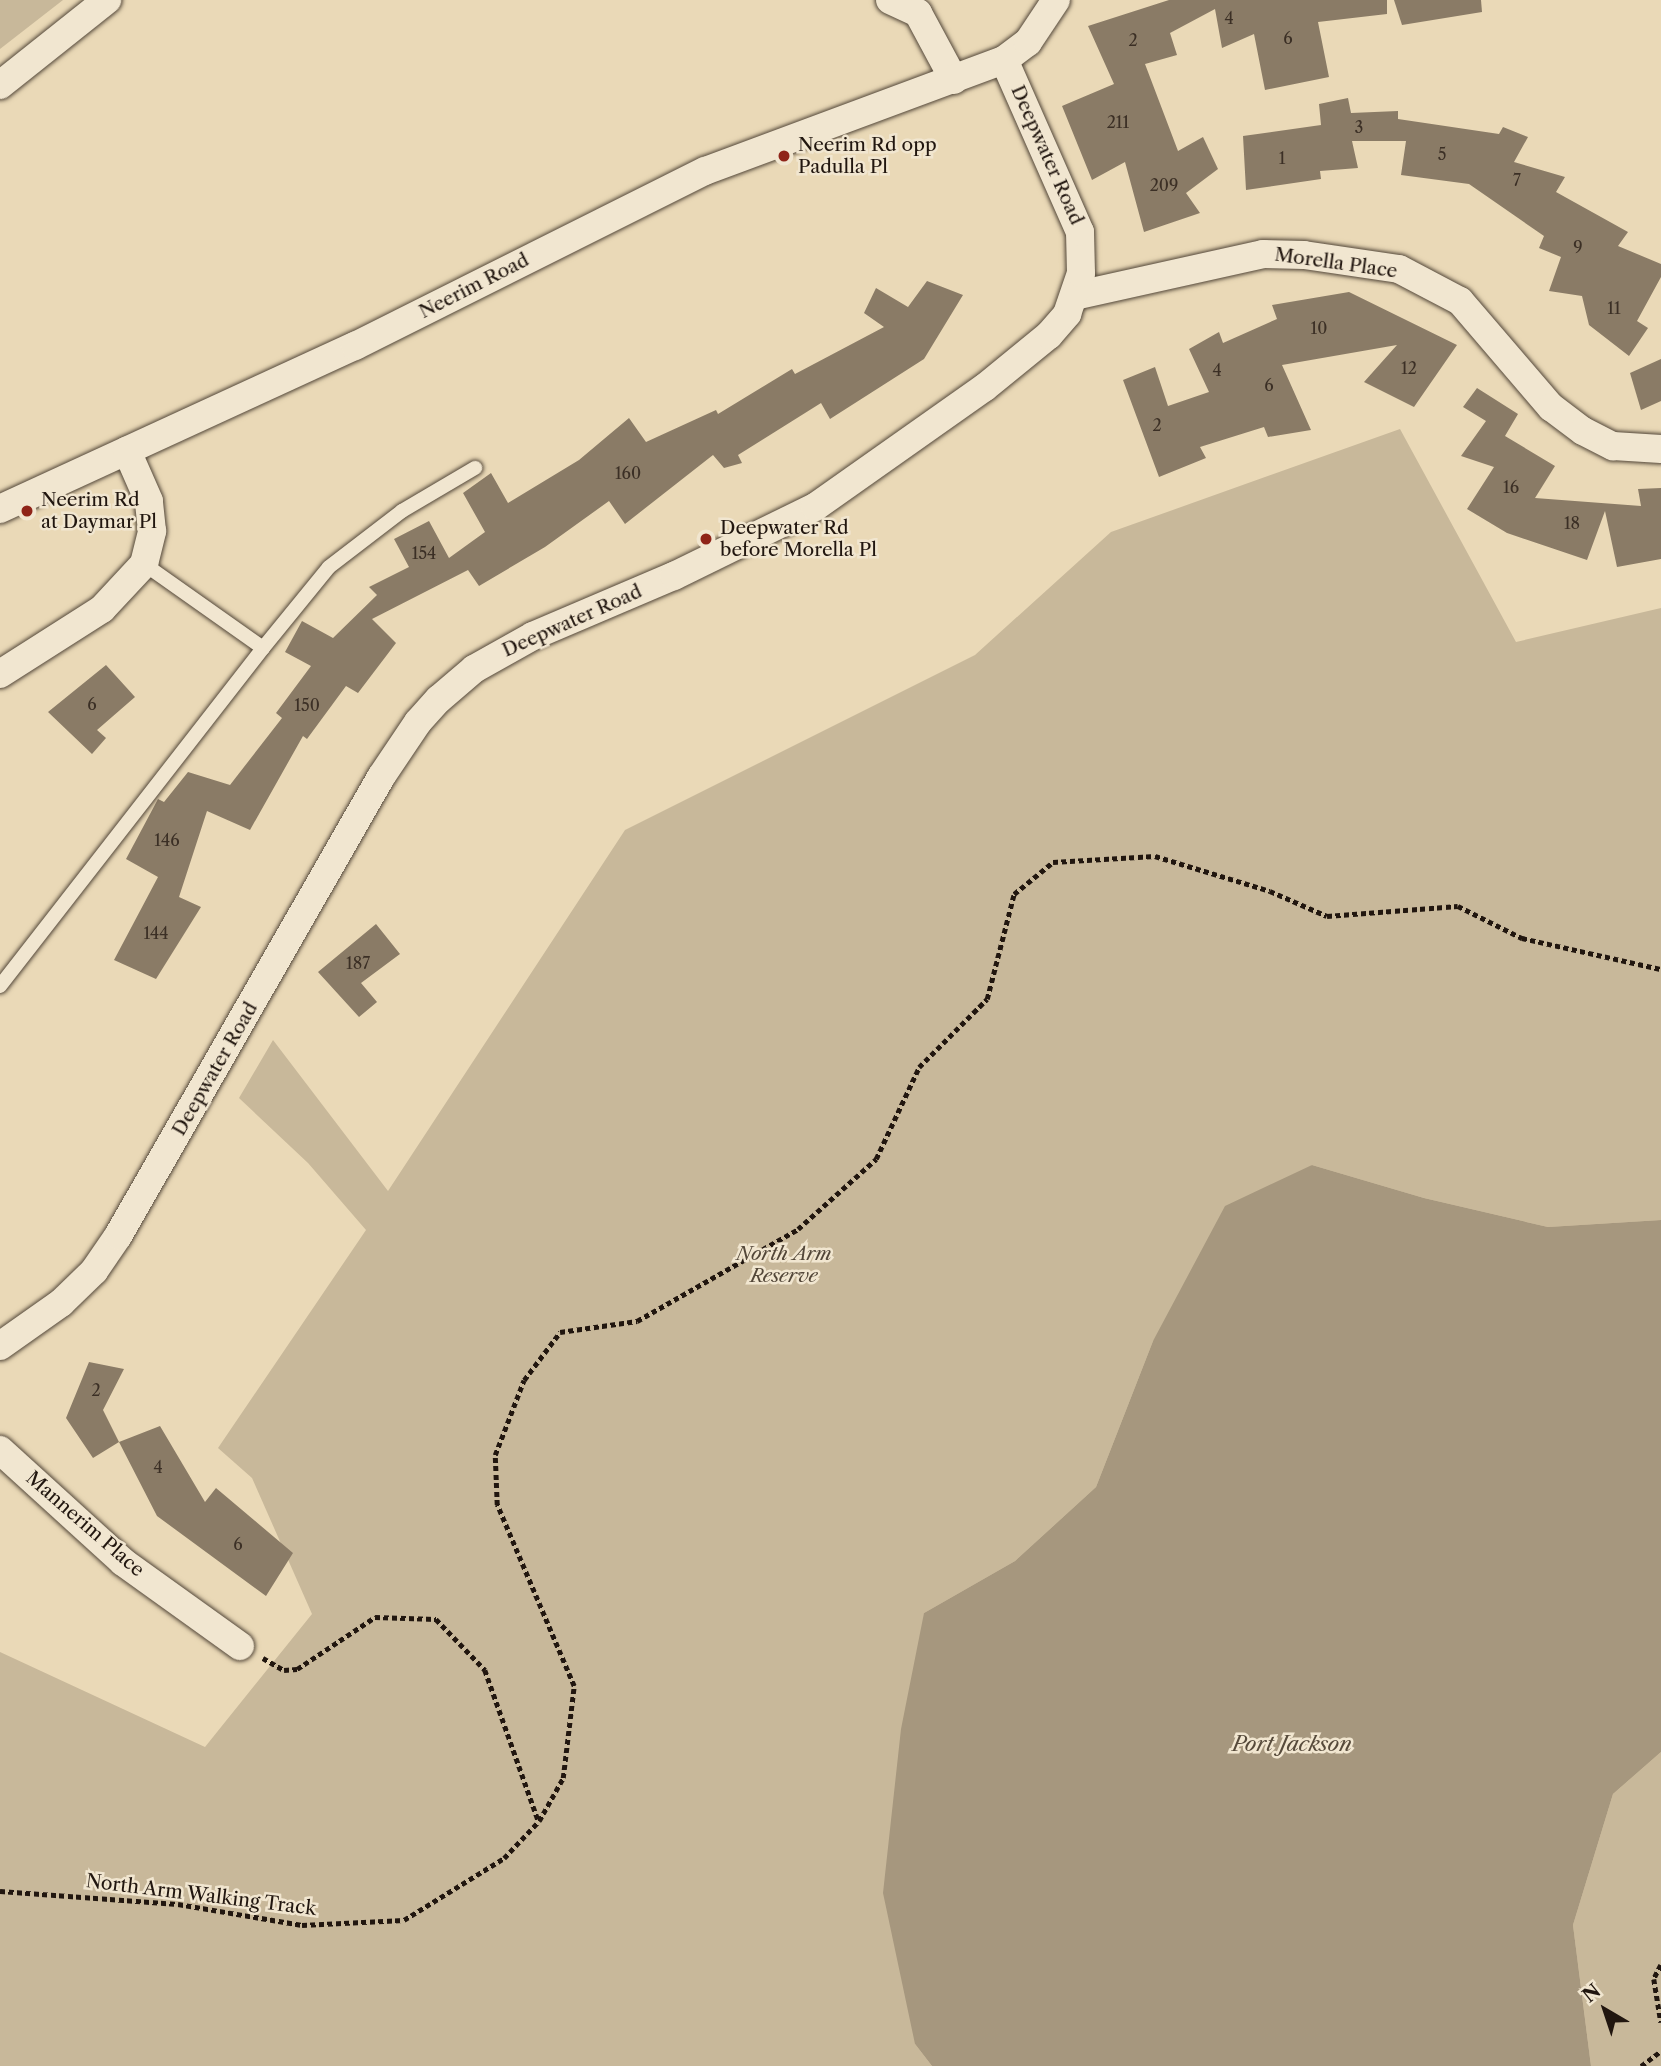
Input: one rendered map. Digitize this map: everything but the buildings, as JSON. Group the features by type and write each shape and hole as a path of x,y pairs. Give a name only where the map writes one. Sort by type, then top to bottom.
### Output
{"street":[{"path":"0,85 107,0"},
{"path":"890,0 918,13 954,80"},
{"name":"Neerim Road","path":"0,509 355,346 680,183 1004,60 1028,42 1056,0"},
{"name":"Deepwater Road","path":"0,1346 61,1303 94,1271 118,1236 381,778 418,722 439,699 474,669 523,641 674,576 815,507 984,388 1049,335 1074,296 1082,262 1080,232 1004,60"},
{"name":"Morella Place","path":"1074,296 1263,254 1304,255 1399,269 1460,301 1551,407 1583,431 1613,446 1661,449"},
{"path":"0,674 102,609 144,564 152,531 149,501 127,451"},
{"name":"Mannerim Place","path":"0,1450 123,1562 240,1646"}],"lane":[{"path":"0,986 329,567 402,510 475,468"},
{"path":"144,564 263,648"}],"path":[{"name":"North Arm Walking Track","path":"0,1891 178,1904 302,1926 404,1920 504,1858 539,1821 563,1778 574,1686 497,1505 495,1455 524,1380 560,1332 637,1321 798,1229 876,1159 919,1067 987,999 1014,894 1053,862 1155,856 1270,891 1327,916 1458,906 1521,938 1661,969"},
{"path":"240,1646 284,1670 298,1669 375,1617 436,1619 485,1670 539,1821"},
{"path":"1661,1965 1654,1979 1661,2022"},
{"path":"1641,2066 1661,2051"}],"green space":[{"path":"0,0 63,0 0,49"},
{"name":"North Arm Reserve","path":"1400,429 1516,642 1661,608 1661,1220 1548,1227 1424,1198 1312,1165 1153,1341 1096,1487 1015,1561 924,1613 915,2044 932,2066 0,2066 0,1652 205,1747 312,1614 252,1478 218,1448 366,1230 308,1163 239,1098 273,1040 388,1191 625,830 975,655 1111,532"},
{"path":"1661,1752 1661,2066 1591,2066 1573,1925 1613,1794"}],"water":[{"name":"Port Jackson","path":"1312,1165 1424,1198 1548,1227 1661,1220 1661,1752 1613,1794 1573,1925 1591,2066 932,2066 915,2044 883,1893 901,1729 924,1613 1015,1561 1096,1487 1153,1341 1225,1206"}],"place":[{"name":"Neerim Rd opp Padulla Pl","path":"784,156"},
{"name":"Neerim Rd at Daymar Pl","path":"27,511"},
{"name":"Deepwater Rd before Morella Pl","path":"706,539"}]}
